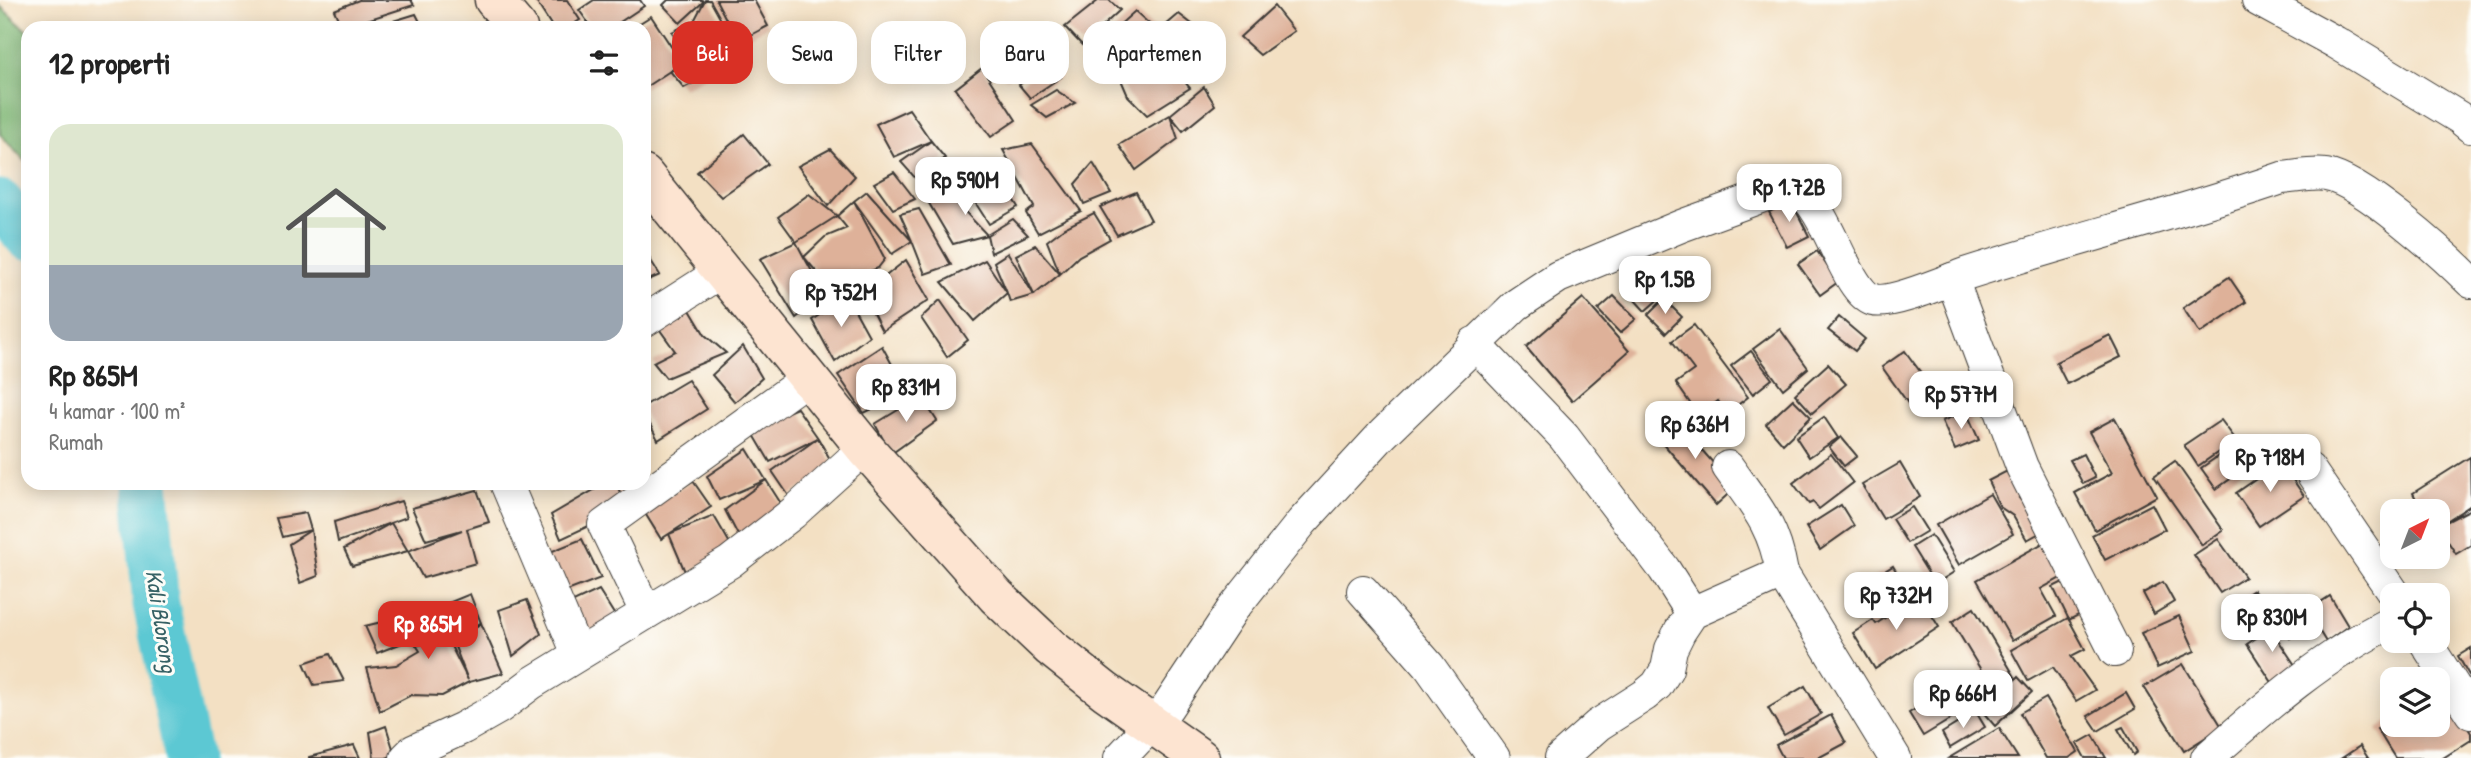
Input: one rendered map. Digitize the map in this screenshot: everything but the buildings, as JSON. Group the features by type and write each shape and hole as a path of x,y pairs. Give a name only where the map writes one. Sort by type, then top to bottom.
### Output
{"street":[{"path":"494,0 512,21"},
{"path":"2258,0 2335,42 2471,127"},
{"path":"1120,758 1153,724 1182,688 1232,610 1291,536 1383,434 1516,305 1558,277 1681,226 1774,192 1790,189 1800,191 1812,202 1857,286 1867,297 1883,301 2282,178 2327,175 2367,194 2471,282"},
{"path":"651,184 865,448 1024,624 1105,691 1200,758"},
{"path":"651,317 722,271"},
{"path":"1952,279 2022,467 2115,651"},
{"path":"1474,343 1564,437 1648,547 1692,612"},
{"path":"651,485 808,379"},
{"path":"406,758 413,751 500,707 578,654 730,562 760,541 865,448"},
{"path":"1728,467 1772,531 1782,573 1895,758"},
{"path":"2309,469 2387,583"},
{"path":"509,490 578,654"},
{"path":"645,490 604,525 646,612"},
{"path":"1561,758 1598,725 1657,685 1667,669 1671,649 1692,612 1782,573"},
{"path":"1363,591 1429,666 1494,758"},
{"path":"2207,758 2260,712 2317,669 2380,628"},
{"path":"2432,653 2471,713"}],"green space":[{"path":"0,6 21,26 21,157 0,134"}],"waterway":[{"name":"Kali Blorong","path":"0,203 21,228"},
{"name":"Kali Blorong","path":"146,490 156,604 188,758"}]}
